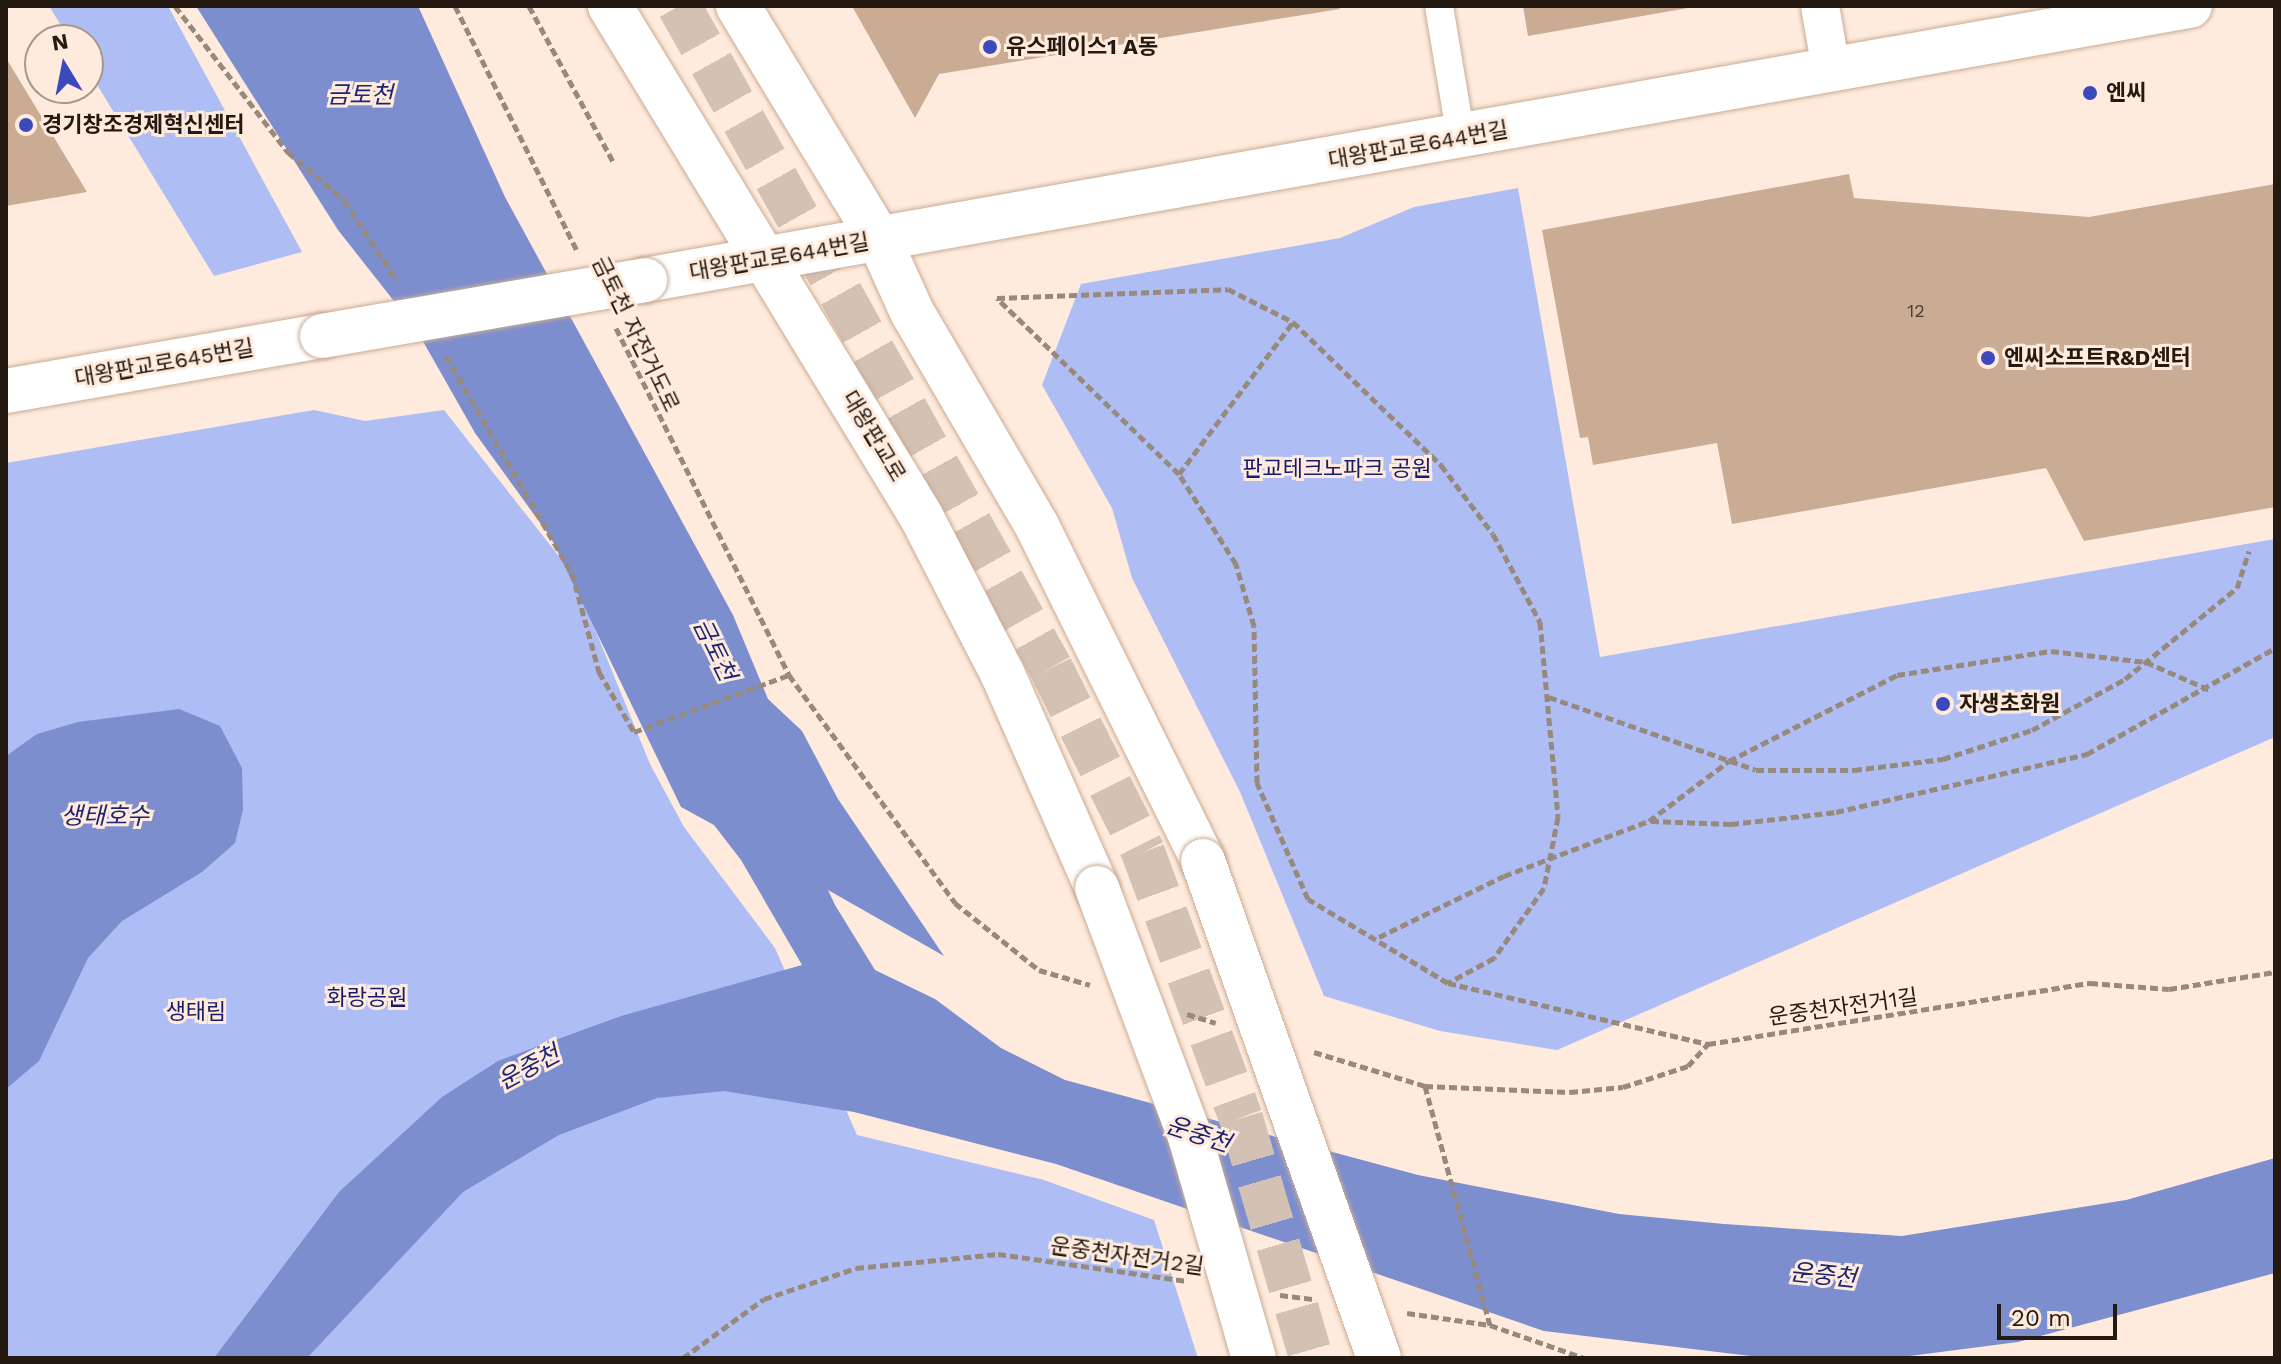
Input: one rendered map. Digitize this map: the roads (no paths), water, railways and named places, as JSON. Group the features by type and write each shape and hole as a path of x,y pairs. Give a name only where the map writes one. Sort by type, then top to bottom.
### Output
{"main road":[{"name":"대왕판교로","path":"610,6 762,260 875,434 959,587 1097,888 1191,1140 1254,1358"},
{"path":"738,6 879,239 912,312 1037,526 1203,861 1379,1358"},
{"name":"대왕판교로644번길","path":"322,336 1461,138 2190,6"},
{"name":"대왕판교로645번길","path":"6,391 322,336"}],"street":[{"path":"1439,6 1461,138"},
{"path":"1820,6 1831,69"}],"water":[{"path":"196,6 418,6 505,197 733,615 768,699 802,731 838,799 944,956 828,890 835,905 875,970 935,999 1001,1048 1065,1080 1418,1175 1619,1214 1724,1224 1902,1236 2126,1200 2275,1158 2275,1273 2018,1342 1894,1358 1767,1358 1544,1331 1056,1164 854,1112 724,1091 657,1098 559,1135 463,1192 307,1358 214,1358 339,1192 442,1097 498,1061 621,1016 802,965 741,860 714,825 681,807 551,538 475,433 416,329 338,230"},
{"name":"생태호수","path":"179,709 220,726 242,768 243,810 235,843 202,872 122,921 88,958 39,1061 6,1089 6,756 37,734 78,722"}],"tunnel":[{"path":"679,6 1051,668 1143,852 1241,1118 1311,1358"}],"place":[{"name":"유스페이스1 A동","path":"990,47"},
{"name":"엔씨","path":"2090,93"},
{"name":"경기창조경제혁신센터","path":"26,125"},
{"name":"엔씨소프트R&D센터","path":"1988,358"},
{"name":"자생초화원","path":"1943,704"}],"water label":[{"name":"금토천","path":"360,96"},
{"name":"금토천","path":"714,650"},
{"name":"운중천","path":"529,1068"},
{"name":"운중천","path":"1198,1135"},
{"name":"운중천","path":"1823,1276"}],"park label":[{"name":"판교테크노파크 공원","path":"1337,469"},
{"name":"화랑공원","path":"367,998"},
{"name":"생태림","path":"196,1012"}]}
